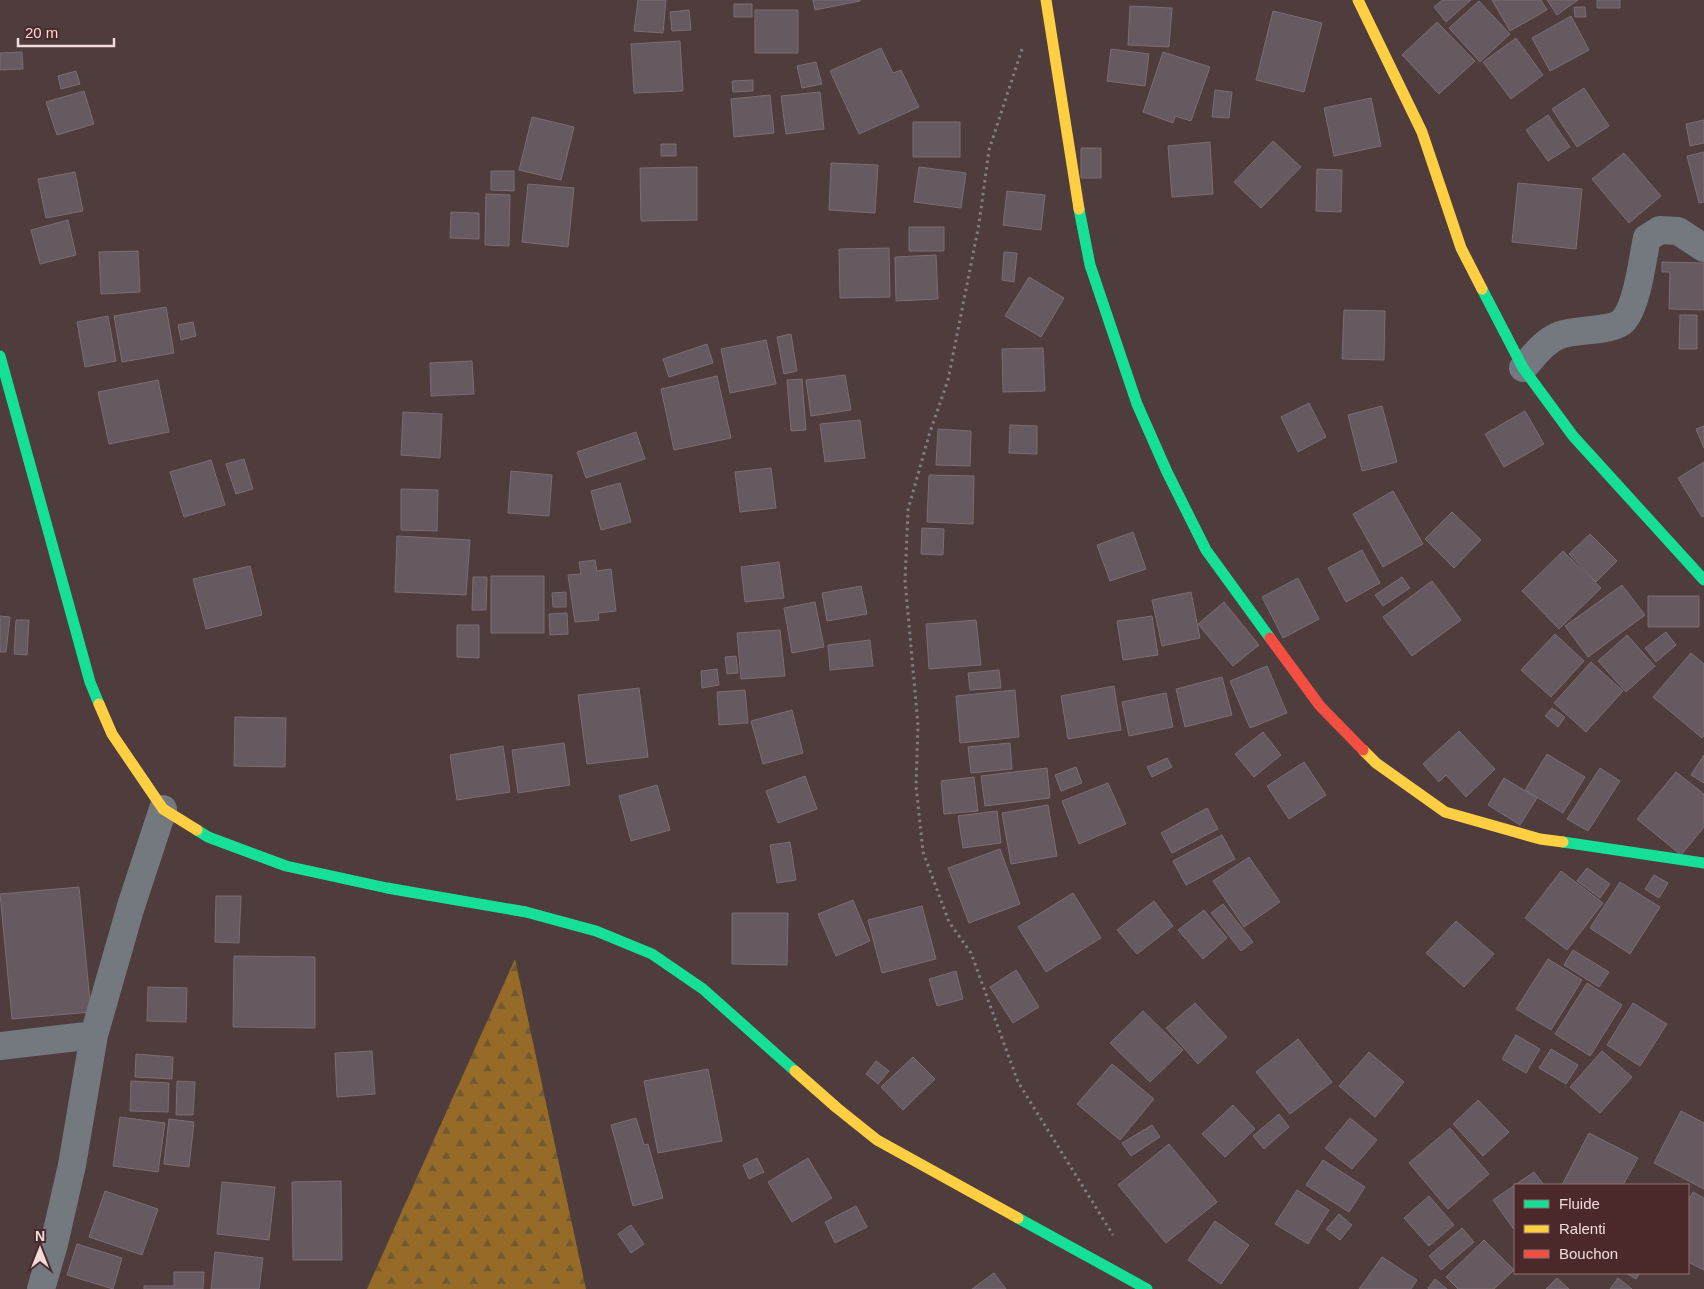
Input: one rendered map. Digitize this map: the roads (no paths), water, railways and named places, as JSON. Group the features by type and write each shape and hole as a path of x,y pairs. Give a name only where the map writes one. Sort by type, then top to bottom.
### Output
{"street":[{"path":"1046,0 1074,188 1090,265 1137,404 1167,472 1206,550 1320,706 1376,763 1445,812 1540,839 1704,863"},
{"path":"1358,0 1422,132 1461,248 1523,368 1573,436 1704,580"},
{"path":"1523,368 1545,344 1561,334 1606,328 1623,322 1633,304 1647,238 1660,230 1678,231 1704,248"},
{"path":"0,356 90,682 112,734 163,809 208,837 286,866 387,888 526,912 596,932 652,954 703,989 837,1108 877,1140 1147,1289"},
{"path":"41,1289 54,1244 72,1165 94,1035 131,906 163,809"},
{"path":"0,1046 94,1035"}]}
